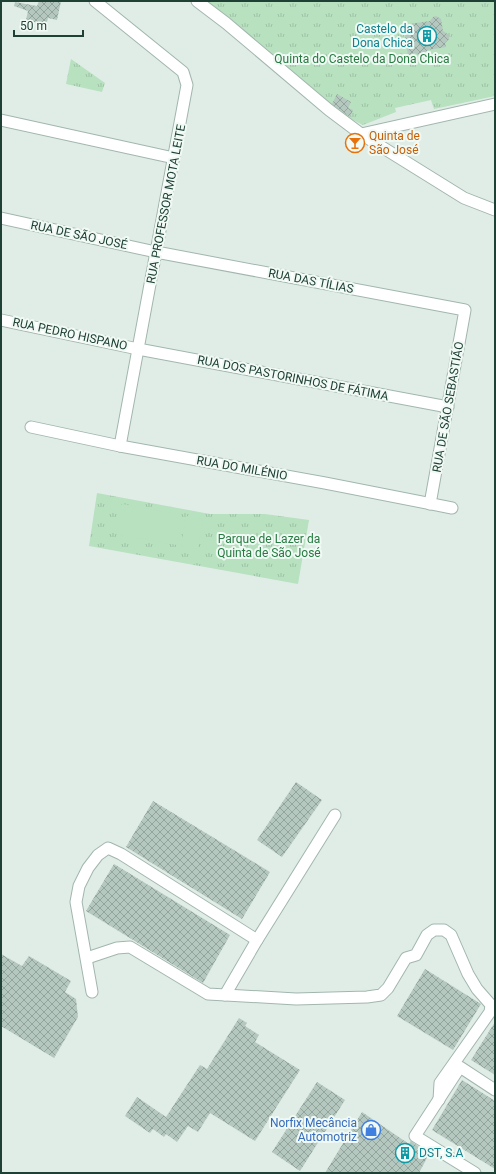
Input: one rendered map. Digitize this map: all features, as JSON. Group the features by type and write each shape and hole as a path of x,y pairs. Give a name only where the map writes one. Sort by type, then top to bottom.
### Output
{"street":[{"name":"RUA PROFESSOR MOTA LEITE","path":"95,1 183,72 187,85 120,446"},
{"path":"196,1 226,23 329,110 360,134 464,198 495,210"},
{"path":"360,134 495,104"},
{"path":"1,120 174,158"},
{"name":"RUA DE SÃO JOSÉ","path":"1,218 156,252"},
{"name":"RUA DAS TÍLIAS","path":"156,252 465,310"},
{"name":"RUA DE SÃO SEBASTIÃO","path":"430,504 465,310"},
{"name":"RUA PEDRO HISPANO","path":"1,320 138,349"},
{"name":"RUA DOS PASTORINHOS DE FÁTIMA","path":"138,349 448,406"},
{"name":"RUA DO MILÉNIO","path":"31,427 120,446 325,483 452,508"},
{"path":"225,995 257,940 334,816"},
{"path":"92,992 76,902 79,886 88,868 98,855 108,848 121,854 257,940"},
{"path":"87,958 117,948 130,947 208,994 296,999 367,997 381,995 388,988 406,958 416,955 427,935 434,930 444,930 450,935 468,974 477,989 491,1005 490,1012 440,1083 439,1100"},
{"path":"475,1173 415,1136 460,1067 495,1090"}],"green space":[{"name":"Quinta do Castelo da Dona Chica","path":"204,1 495,1 495,96 434,109 431,100 395,108 396,112 363,125 333,110"},
{"path":"71,59 105,83 102,92 66,84"},
{"name":"Parque de Lazer da Quinta de São José","path":"97,493 210,514 265,514 309,520 298,584 89,546"},
{"path":"122,504 182,515 177,545 116,534"},
{"path":"186,516 203,519 198,549 181,546"}],"building":[{"path":"39,1 61,1 57,20 48,18 47,22 44,21 43,24 26,20 28,11 14,6 15,2 37,6"},
{"name":"Castelo da Dona Chica","path":"436,16 441,19 443,31 449,35 449,39 445,43 446,47 428,50 422,56 414,53 408,56 404,27 410,24 430,21"},
{"path":"337,94 351,102 348,108 353,110 350,117 332,104"},
{"path":"296,782 322,800 282,857 257,840"},
{"path":"153,801 270,872 242,919 126,847"},
{"path":"114,864 230,935 203,983 86,911"},
{"path":"1,954 22,966 29,956 71,981 65,992 76,999 78,1017 54,1058 1,1026"},
{"path":"425,969 481,1004 453,1050 397,1016"},
{"path":"239,1018 247,1023 245,1026 259,1035 255,1042 300,1070 255,1141 210,1113 198,1132 188,1126 177,1142 166,1134 164,1137 153,1129 150,1133 125,1116 137,1097 166,1117 200,1065 207,1069"},
{"path":"495,1022 495,1075 471,1060"},
{"path":"462,1080 495,1101 495,1169 432,1130"},
{"path":"317,1082 345,1100 300,1171 272,1152"},
{"path":"362,1112 409,1144 411,1141 419,1147 417,1150 428,1156 419,1173 325,1173"}],"place":[{"name":"Castelo da Dona Chica","path":"427,36"},
{"name":"Quinta de São José","path":"355,143"},
{"name":"Norfix Mecância Automotriz","path":"371,1130"},
{"name":"DST, S.A","path":"405,1153"}]}
